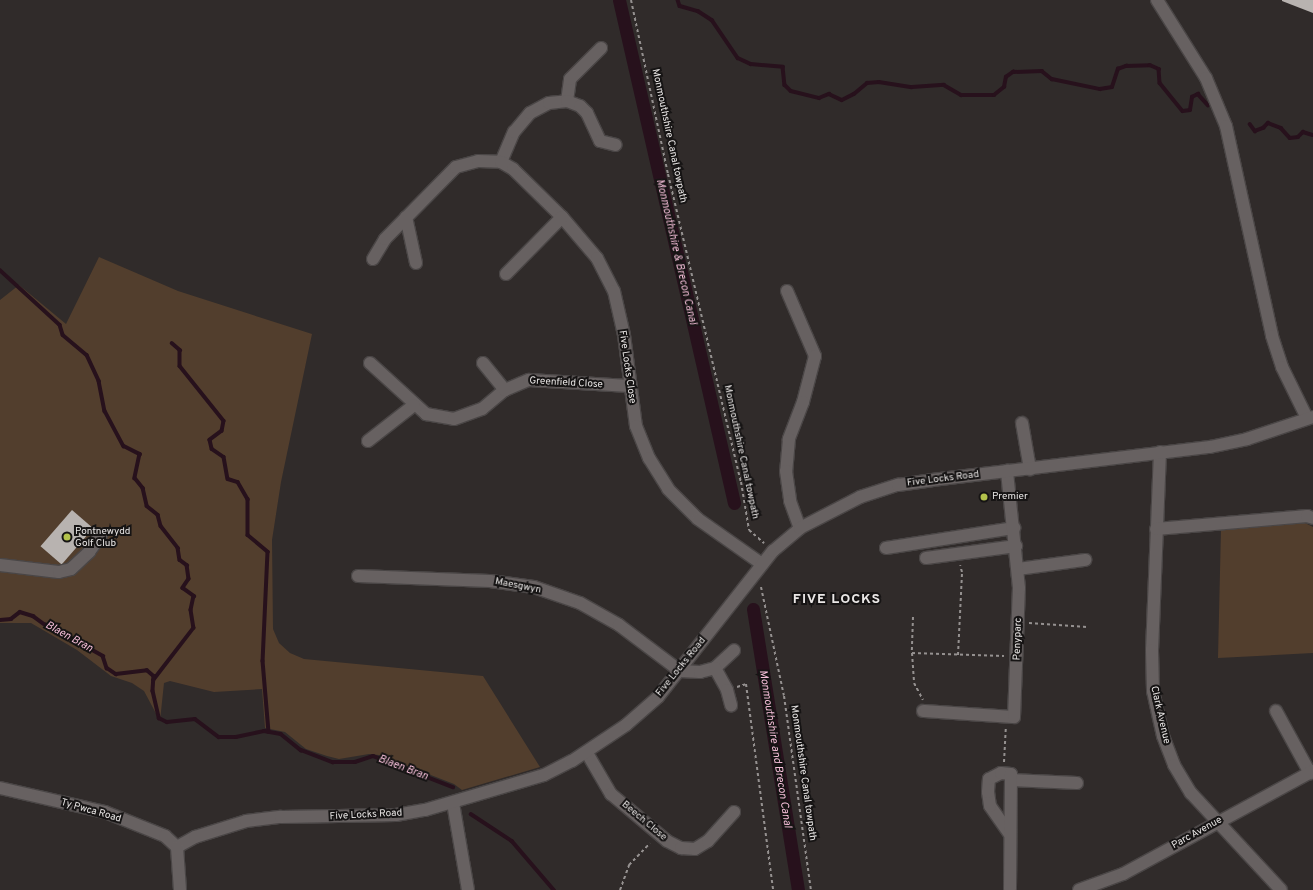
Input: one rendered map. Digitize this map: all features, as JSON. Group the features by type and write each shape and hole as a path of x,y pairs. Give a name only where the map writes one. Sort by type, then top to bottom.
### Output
{"street":[{"path":"1157,0 1206,78 1226,126 1272,336 1282,367 1310,418"},
{"path":"567,101 570,79 601,48"},
{"path":"500,162 514,132 530,113 549,103 567,101 580,106 587,113 600,141 616,145"},
{"name":"Five Locks Close","path":"373,259 386,239 456,167 478,161 500,162 513,168 528,181 562,217 597,258 614,292 624,335 629,386 636,426 649,458 668,489 698,519 762,564"},
{"path":"506,274 562,217"},
{"path":"406,218 416,263"},
{"path":"787,291 815,356 803,402 789,439 786,471 790,501 800,528"},
{"name":"Greenfield Close","path":"370,363 414,405 426,414 454,419 482,409 505,390 529,380 629,386"},
{"path":"483,363 505,390"},
{"path":"368,441 414,405"},
{"name":"Five Locks Road","path":"177,847 195,837 246,821 282,817 396,815 452,803 544,775 587,753 631,721 658,697 773,551 800,528 860,497 898,485 1210,447 1247,439 1310,418"},
{"path":"1022,423 1030,468"},
{"name":"Clark Avenue","path":"1160,452 1152,650 1153,691 1163,736 1174,765 1191,792 1281,890"},
{"name":"Penyparc","path":"1007,471 1018,569 1018,622 1014,717 1007,716"},
{"path":"1156,529 1307,516 1313,518"},
{"path":"886,548 1014,528"},
{"path":"0,565 59,572 71,569 89,552 101,535"},
{"path":"926,558 1016,546"},
{"path":"1018,569 1085,560"},
{"name":"Maesgwyn","path":"358,576 490,581 534,587 580,603 619,625 680,671"},
{"path":"680,671 700,672 714,668 734,650"},
{"path":"714,668 727,690 731,705"},
{"path":"925,711 1007,716"},
{"path":"1276,711 1311,772"},
{"name":"Beech Close","path":"587,753 612,794 658,834 681,848 695,848 708,841 734,812"},
{"name":"Parc Avenue","path":"1080,890 1113,885 1217,822 1311,772"},
{"path":"1007,777 1010,833 1010,890"},
{"path":"1010,833 990,806 988,792 989,779 1007,777 1077,783"},
{"name":"Ty Pwca Road","path":"0,788 105,812 165,836 177,847"},
{"path":"452,803 468,890"},
{"path":"177,847 180,890"}],"path":[{"name":"Monmouthshire Canal towpath","path":"631,0 668,174 741,482 749,530 773,551"},
{"path":"957,555 962,572 958,655"},
{"name":"Monmouthshire Canal towpath","path":"760,583 784,696 811,890"},
{"path":"913,617 912,653 914,683 925,711"},
{"path":"1018,622 1088,627"},
{"path":"912,653 1017,657"},
{"path":"727,690 746,684 773,890"},
{"path":"1007,716 1007,777"},
{"path":"620,890 629,865 658,834"}],"shaded area":[{"path":"99,257 178,291 312,334 281,482 272,540 273,629 279,643 290,653 304,659 483,676 540,767 462,790 454,784 379,755 369,754 339,759 327,756 306,749 285,732 265,728 262,689 214,692 170,681 164,683 160,721 144,691 132,683 111,676 77,650 31,623 0,623 0,300 19,285 66,324"},
{"path":"1303,522 1313,527 1313,653 1218,658 1221,529"}],"building":[{"path":"1313,0 1313,13 1282,1"},
{"name":"Pontnewydd Golf Club","path":"72,510 93,528 62,565 41,546"}],"waterway":[{"name":"Monmouthshire & Brecon Canal","path":"619,0 734,503"},
{"path":"678,0 680,6 698,11 712,20 738,58 751,64 783,67 785,85 791,91 819,98 829,94 842,100 854,94 867,83 879,82 912,87 944,85 961,95 994,95 1004,87 1006,77 1013,72 1042,71 1052,79 1100,89 1112,87 1118,69 1126,66 1150,65 1159,69 1160,83 1183,111 1190,110 1192,97 1198,94 1208,105"},
{"path":"1250,124 1255,131 1263,128 1268,123 1281,128 1290,138 1298,137 1303,132 1313,135"},
{"path":"0,270 60,325 63,335 87,355 99,381 105,411 124,446 140,454 135,478 143,488 147,506 158,515 161,526 178,548 180,560 187,565 189,579 183,588 194,596 191,610 194,628 154,680"},
{"path":"172,343 180,350 180,366 224,421 222,431 210,440 212,449 224,457 228,479 238,482 248,499 248,535 268,552 263,661 269,732"},
{"name":"Monmouthshire and Brecon Canal","path":"753,609 798,890"},
{"name":"Blaen Bran","path":"0,620 11,619 20,612 33,616 52,630 71,638 103,656 107,668 116,674 147,670 154,676 153,691 159,718 167,722 195,719 219,737 236,737 264,731 281,734 301,750 333,762 355,762 373,756 453,787"},
{"name":"Blaen Bran","path":"471,814 512,841 554,890"}],"place":[{"name":"Premier","path":"984,497"},
{"name":"Pontnewydd Golf Club","path":"67,537"}],"district":[{"name":"FIVE LOCKS","path":"837,600"}]}
